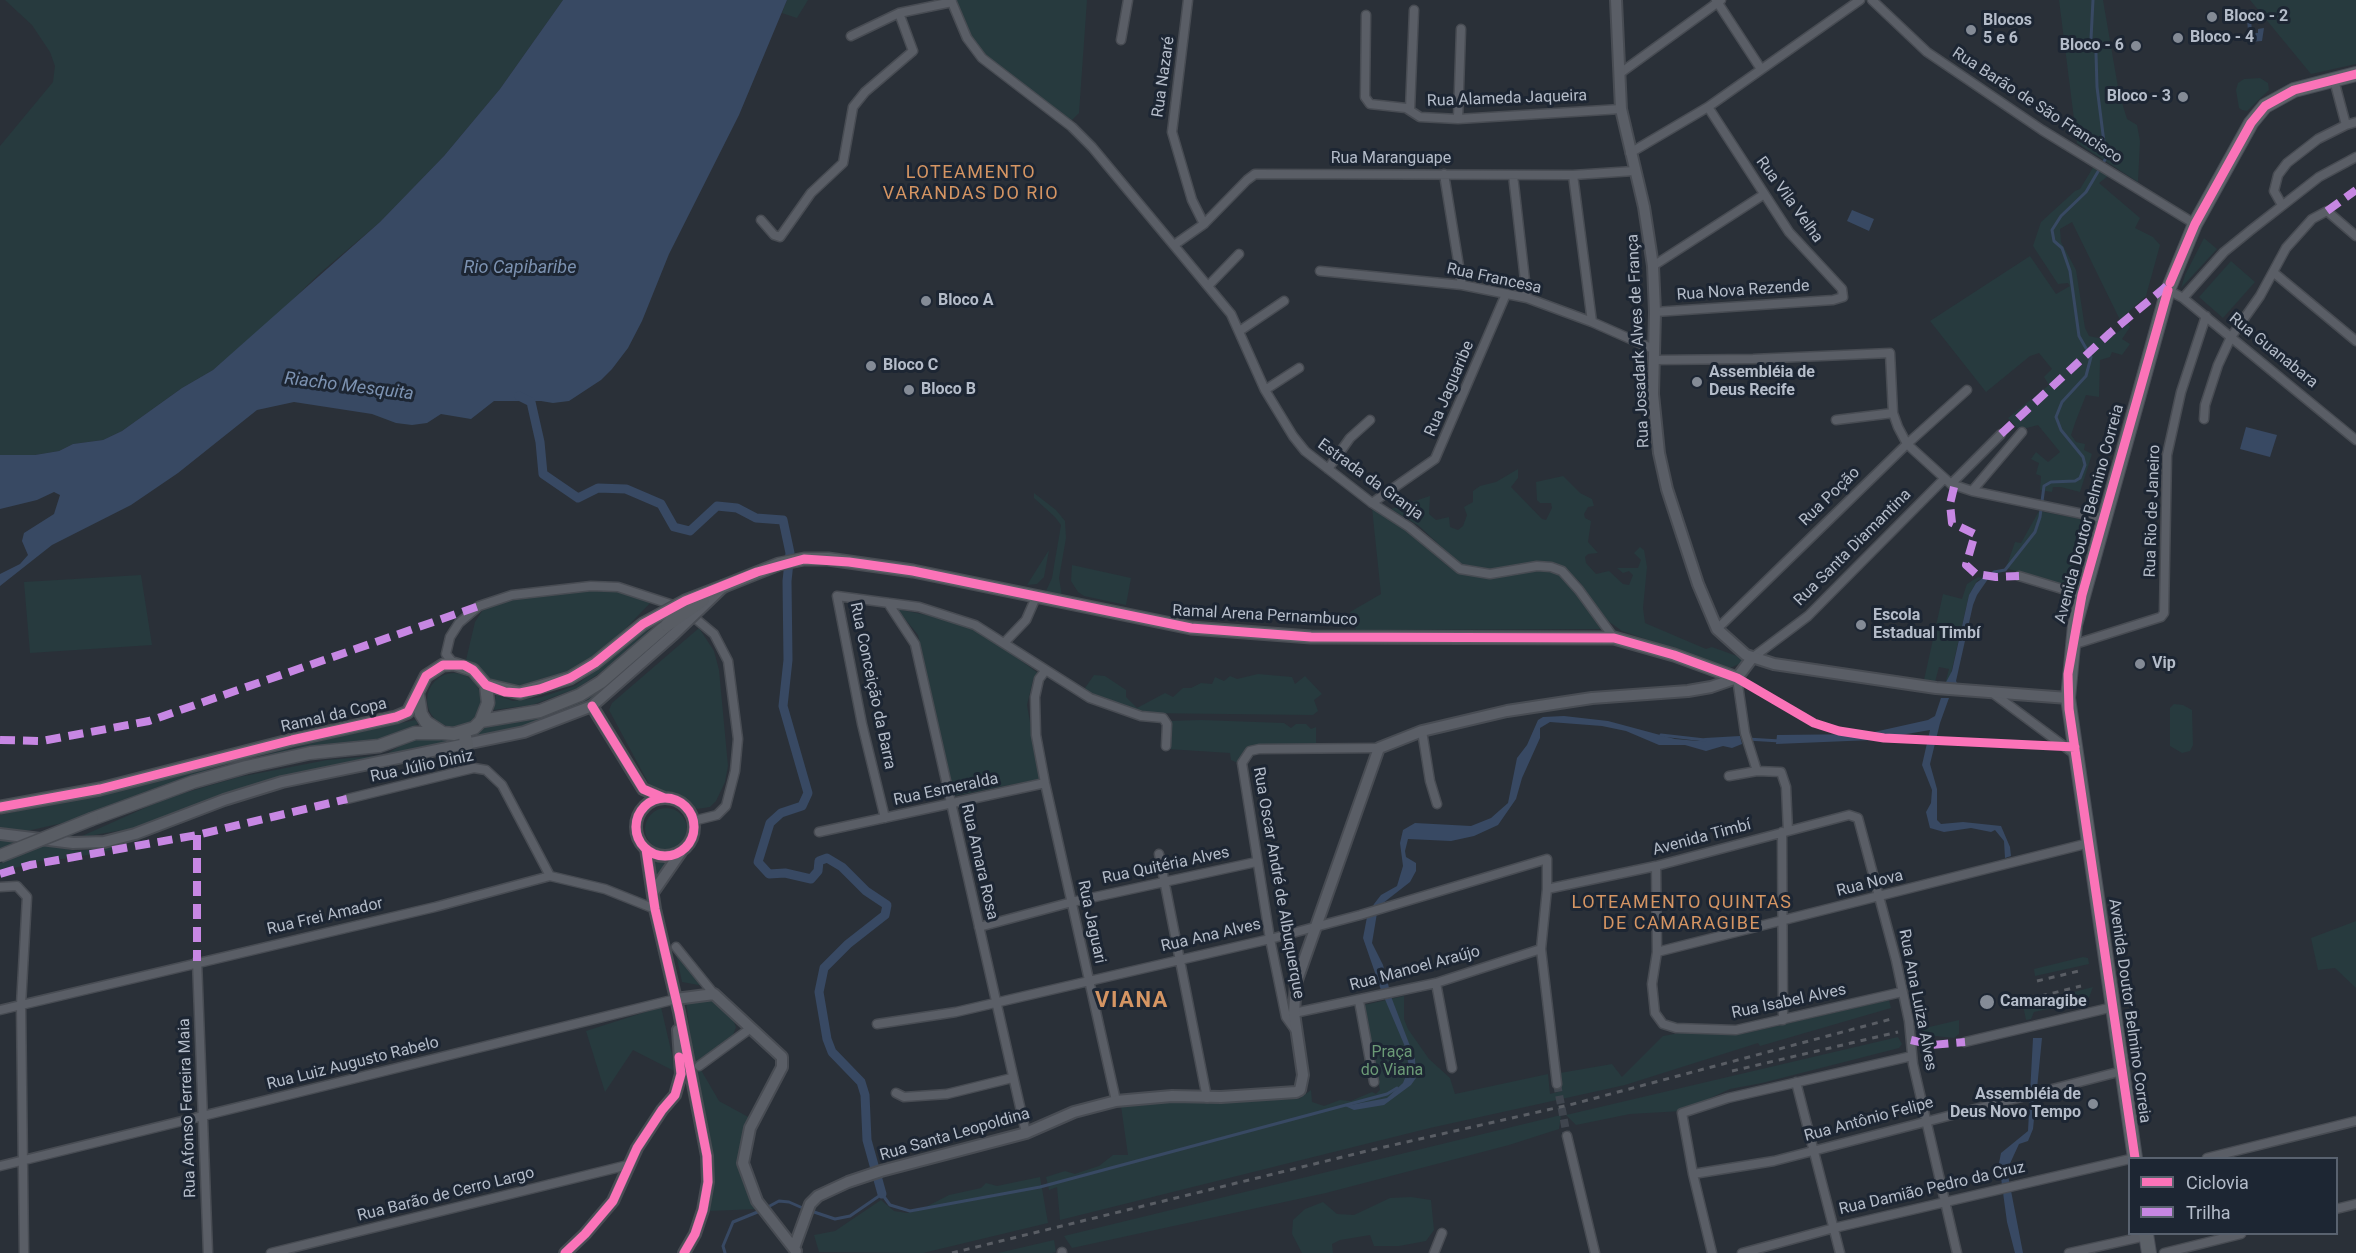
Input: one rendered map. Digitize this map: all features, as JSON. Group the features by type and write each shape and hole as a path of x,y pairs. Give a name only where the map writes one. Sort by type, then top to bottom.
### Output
{"main road":[{"name":"Avenida Doutor Belmino Correia","path":"2132,1157 2122,1071 2068,698 2072,645 2082,595 2168,290 2195,224 2251,123 2265,106 2294,90 2356,74"},
{"name":"Ramal Arena Pernambuco","path":"724,586 757,572 804,559 828,559 913,571 1161,624 1223,631 1311,637 1614,638 1674,655 1737,678"},
{"path":"486,685 520,693 570,678 595,663 643,624 685,601 724,586"},
{"path":"481,721 540,711 580,695 601,682 724,586"},
{"path":"418,695 421,714 426,722 444,733 466,739 481,721 488,703 486,685 473,670 454,664"},
{"name":"Ramal da Copa","path":"0,807 100,789 292,740 396,717 408,712 421,685 434,669 454,664"},
{"name":"Ramal da Copa","path":"0,856 193,782 246,767 310,753 379,746 415,733 444,733"},
{"path":"2146,1235 2149,1253"}],"street":[{"path":"1121,40 1128,0"},
{"name":"Rua Nazaré","path":"1188,0 1172,132 1192,200 1204,224"},
{"name":"Rua Josadark Alves de França","path":"1616,0 1622,109 1634,171 1644,207 1653,266 1655,424 1667,489 1698,584 1717,629 1730,643 1752,658"},
{"path":"1630,153 1708,107 1860,0"},
{"name":"Rua Barão de São Francisco","path":"1872,0 1927,52 2096,163 2195,224"},
{"path":"851,36 899,13 952,1"},
{"name":"Estrada da Granja","path":"952,1 967,38 982,58 1072,127 1208,286 1241,330 1265,390 1293,436 1305,451 1372,503 1409,527 1460,569 1490,574 1537,566 1562,571 1614,638"},
{"path":"1619,74 1718,1 1761,69"},
{"path":"1410,110 1414,10"},
{"path":"761,220 774,235 780,237 812,194 843,163 853,107 865,92 913,51 899,13"},
{"name":"Rua Alameda Jaqueira","path":"1366,15 1365,97 1370,104 1410,110 1420,117 1458,119 1622,109"},
{"path":"1458,119 1461,29"},
{"path":"2334,80 2346,124"},
{"name":"Rua Vila Velha","path":"1708,107 1789,232 1842,289 1843,297 1833,300"},
{"path":"2282,205 2274,191 2278,175 2287,163 2318,139 2346,124 2356,122"},
{"path":"2183,298 2224,252 2319,177 2356,157"},
{"name":"Rua Maranguape","path":"1174,245 1204,224 1246,180 1255,174 1574,175 1634,171"},
{"path":"1444,174 1462,285"},
{"path":"1513,175 1527,298"},
{"path":"1574,175 1592,322"},
{"path":"1653,266 1764,195"},
{"path":"2204,418 2212,382 2231,337 2274,272 2286,248 2299,232 2312,219 2327,211 2356,236"},
{"path":"1208,286 1239,254"},
{"name":"Rua Francesa","path":"1320,271 1462,285 1527,298 1592,322 1654,355"},
{"path":"2274,272 2356,341"},
{"name":"Rua Guanabara","path":"2168,290 2183,298 2206,316 2356,440"},
{"name":"Rua Jaguaribe","path":"1372,503 1435,459 1506,294"},
{"name":"Rua Nova Rezende","path":"1655,312 1833,300"},
{"path":"1241,330 1284,301"},
{"name":"Rua Rio de Janeiro","path":"2072,645 2161,617 2164,613 2167,455 2184,383 2206,316"},
{"path":"1654,355 1754,359 1894,353 1893,413 1907,444 1950,483 1972,491 2102,518"},
{"path":"1265,390 1299,369"},
{"name":"Rua Poção","path":"1717,629 1907,444 1967,390"},
{"path":"1836,420 1893,413"},
{"path":"1328,469 1350,438 1370,420"},
{"path":"1972,491 2022,432"},
{"name":"Rua Santa Diamantina","path":"1752,658 1808,616 2001,434"},
{"path":"2019,576 2082,595"},
{"path":"454,664 446,654 450,637 459,623 479,606 512,595 591,586 618,587 676,605 696,618 714,634 728,661 738,739 735,771 726,806 717,815 693,821"},
{"name":"Rua Conceição da Barra","path":"885,818 862,724 837,596 888,603"},
{"path":"1005,642 1026,620 1036,597"},
{"path":"888,603 919,607 963,619 1005,642 1045,671 1090,698 1141,716 1163,718 1167,724 1166,746"},
{"name":"Rua Amara Rosa","path":"888,603 915,644 1026,1133"},
{"path":"0,834 73,843 104,842 135,834 224,800 282,782 466,739 533,729 592,706 670,629"},
{"path":"1757,771 1745,733 1737,678 1752,658 1795,668 1956,691 2068,698"},
{"name":"Rua Jaguari","path":"1045,671 1037,685 1034,716 1044,783 1116,1101"},
{"name":"Rua Oscar André de Albuquerque","path":"1296,1030 1286,1017 1256,862 1242,763 1250,751 1379,748 1422,730 1547,704 1688,691 1737,678"},
{"path":"1994,694 2076,756"},
{"path":"592,706 643,789 682,803 693,821 693,836 669,865 654,891"},
{"path":"1422,730 1430,781 1437,804"},
{"path":"1296,1030 1294,1013 1296,983 1379,748"},
{"name":"Rua Júlio Diniz","path":"347,799 474,768 486,770 502,785 550,876"},
{"path":"1729,776 1775,770 1781,772 1785,778 1784,1020"},
{"name":"Rua Esmeralda","path":"819,832 1044,783"},
{"path":"643,789 637,832 646,849 655,909 679,1012 707,1156 708,1182 703,1210 695,1234 684,1253"},
{"path":"640,813 646,806 664,798"},
{"name":"Avenida Timbí","path":"1547,889 1656,866 1849,815 1858,818 1861,823"},
{"name":"Rua Ana Luiza Alves","path":"1861,823 1902,992 1925,1121 1957,1253"},
{"name":"Rua Nova","path":"1657,952 2089,843"},
{"path":"646,849 664,856 683,850"},
{"path":"1160,854 1207,1098"},
{"name":"Rua Ana Alves","path":"877,1024 956,1012 1180,958 1270,939 1360,915 1546,859 1547,889"},
{"name":"Rua Quitéria Alves","path":"979,927 1072,902 1256,862"},
{"name":"Rua Isabel Alves","path":"1656,866 1657,952 1652,984 1658,1020 1663,1024 1676,1028 1736,1030 1902,992"},
{"name":"Rua Frei Amador","path":"0,1010 198,961 435,907 550,876 605,889 655,909"},
{"path":"0,886 17,886 27,897 21,1005 24,1253"},
{"path":"1547,889 1541,949 1557,1084"},
{"path":"676,947 714,994 780,1053 783,1061 750,1128 743,1163 757,1200 796,1251"},
{"name":"Rua Manoel Araújo","path":"1294,1013 1436,983 1541,949"},
{"name":"Rua Afonso Ferreira Maia","path":"198,961 208,1253"},
{"path":"1436,983 1452,1068"},
{"name":"Rua Luiz Augusto Rabelo","path":"0,1166 676,999 714,994"},
{"path":"1359,1001 1374,1082"},
{"path":"1965,1042 2113,1007"},
{"path":"565,1253 585,1234 613,1201 628,1165 650,1125 675,1095 681,1074 678,1050 679,1012"},
{"path":"699,1066 751,1028"},
{"name":"Rua Santa Leopoldina","path":"796,1251 808,1210 818,1196 881,1171 1026,1133 1074,1112 1116,1101 1161,1097 1207,1098 1290,1094 1300,1090 1303,1075 1296,1030"},
{"path":"1712,1253 1693,1174 1682,1113 1728,1098 1912,1056"},
{"name":"Rua Antônio Felipe","path":"1693,1174 1756,1165 2122,1071"},
{"path":"896,1093 904,1097 947,1094 1012,1078"},
{"path":"1796,1082 1840,1253"},
{"path":"675,1095 694,1093"},
{"path":"2211,1157 2356,1121"},
{"path":"1567,1136 1595,1253"},
{"name":"Rua Damião Pedro da Cruz","path":"1742,1253 1834,1228 2128,1159"},
{"name":"Rua Barão de Cerro Largo","path":"271,1253 628,1165"},
{"path":"2338,1209 2356,1204"},
{"path":"1434,1253 1442,1233"},
{"path":"2069,1253 2146,1235"},
{"path":"2164,1253 2233,1235"}],"green space":[{"path":"5,0 563,0 500,89 444,156 380,222 213,370 182,388 122,431 103,440 73,444 59,451 35,455 0,455 0,146 53,82 55,66 50,52 32,25"},
{"path":"787,0 808,0 797,18 782,13"},
{"path":"954,0 1087,0 1079,113 1070,122 997,69 970,38"},
{"path":"2059,0 2103,0 2119,93 2127,119 2137,125 2140,141 2138,182 2077,143"},
{"path":"2250,0 2356,0 2356,64 2311,74"},
{"path":"2260,78 2268,83 2269,90 2247,111 2242,110 2239,108 2236,90 2238,83 2244,79"},
{"path":"2094,166 2108,176 2099,183 2140,218 2135,228 2153,237 2160,245 2146,296 2120,320 2072,222 2060,229 2061,242 2076,270 2085,328 2089,336 2108,340 2128,324 2130,327 2122,339 2130,344 2122,355 2112,352 2110,357 2100,360 2099,397 2086,395 2075,423 2071,435 2076,442 2085,444 2084,450 2092,454 2080,492 2053,487 2052,492 2040,490 2041,476 2036,474 2039,463 2031,459 2036,452 2048,462 2060,452 2038,425 2019,430 2008,418 2049,385 2044,377 2052,369 2039,353 2030,356 1986,392 1930,321 2030,256 2056,294 2070,286 2068,283 2058,284 2033,246 2041,222 2080,189"},
{"path":"2204,238 2217,249 2181,288 2185,275"},
{"path":"2231,261 2255,282 2223,318 2199,297"},
{"path":"1518,469 1518,478 1511,487 1542,519 1546,520 1552,508 1551,503 1540,503 1537,500 1536,482 1563,476 1580,493 1592,499 1594,506 1588,507 1584,514 1585,518 1591,521 1588,542 1598,553 1588,554 1585,557 1586,563 1596,574 1609,571 1623,584 1629,585 1633,575 1629,571 1623,573 1617,568 1638,568 1641,560 1634,553 1640,547 1644,550 1647,567 1643,608 1645,623 1706,649 1712,647 1748,660 1730,668 1622,631 1604,618 1579,581 1556,563 1541,562 1491,571 1459,563 1419,526 1391,509 1430,496 1429,514 1436,520 1449,517 1450,527 1458,530 1463,526 1467,515 1464,507 1473,502 1473,491 1480,486 1496,482"},
{"path":"1034,493 1056,510 1065,521 1066,538 1059,578 1062,596 1046,591 1052,578 1061,525 1034,498"},
{"path":"1372,508 1399,524 1450,568 1462,573 1489,578 1538,569 1559,574 1574,590 1602,629 1356,630 1350,612 1381,594"},
{"path":"2039,511 2091,521 2073,589 2006,568 2015,542 2021,543"},
{"path":"1049,550 1044,577 1037,584 1027,585"},
{"path":"1072,565 1131,578 1126,605 1084,596 1078,592 1071,581"},
{"path":"141,575 152,645 30,653 24,582"},
{"path":"1978,577 1983,578 1977,581 1969,595 1950,678 1945,684 1949,669 1939,667 1935,682 1924,680 1943,594 1962,599 1967,584"},
{"path":"583,590 622,592 653,600 604,651 578,669 554,680 513,688 495,684 466,660 475,622 482,611 507,600"},
{"path":"897,609 946,619 969,627 984,634 1038,673 1033,680 1027,705 1040,779 954,796 918,635"},
{"path":"663,617 618,660 578,688 532,705 493,710 496,695 513,701 542,697 575,686"},
{"path":"699,628 714,651 719,670 728,766 725,782 716,801 710,807 697,809 680,795 651,788 609,710 612,703"},
{"path":"667,633 598,696 566,713 520,730 365,763 152,825 65,840 82,836 167,798 239,777 327,760 385,755 410,740 432,735 450,740 474,735 483,724 556,710 611,682 660,636"},
{"path":"454,673 464,675 473,681 479,690 481,700 479,710 473,719 464,725 454,727 444,725 435,719 429,710 427,700 429,690 435,681 444,675"},
{"path":"1258,674 1292,677 1295,684 1305,676 1322,694 1314,700 1318,711 1313,715 1141,713 1087,692 1085,688 1094,675 1105,676 1126,690 1126,697 1137,708 1165,693 1173,697 1183,688 1191,688 1201,683 1212,684 1215,677 1224,681 1230,676 1237,679"},
{"path":"2174,704 2183,705 2192,710 2193,745 2190,751 2182,753 2170,746 2170,708"},
{"path":"415,720 419,723 393,738 371,744 315,746 138,795 67,822 27,831 0,830 0,815 167,779"},
{"path":"1170,721 1284,723 1291,728 1296,724 1306,724 1311,729 1316,727 1316,745 1257,745 1251,747 1238,763 1231,760 1230,753 1167,749"},
{"path":"666,808 681,814 687,829 681,844 666,850 651,844 645,829 651,814"},
{"path":"11,839 77,851 127,845 73,858 40,861 0,872 0,863 5,862 7,853 0,849 0,840"},
{"path":"648,851 665,857 674,856 654,888"},
{"path":"2356,921 2356,988 2335,968 2318,970 2311,938"},
{"path":"675,949 687,968 704,986 682,982"},
{"path":"2083,957 2088,958 2089,964 2035,976 2034,969"},
{"path":"2093,987 2088,1000 2034,1012 2031,1019 2026,1020 2023,1005"},
{"name":"Praça do Viana","path":"1404,996 1404,1019 1408,1029 1429,1059 1450,1078 1455,1094 1548,1074 1550,1094 1562,1091 1560,1073 1612,1064 1622,1077 1663,1036 1685,1032 1742,1034 1889,1000 1891,1008 1760,1046 1758,1043 1625,1085 1430,1128 1060,1220 1057,1187 1049,1190 1046,1177 1065,1171 1075,1174 1099,1166 1113,1155 1128,1155 1121,1106 1170,1102 1299,1099 1311,1090 1312,1102 1324,1106 1340,1100 1351,1101 1372,1092 1376,1094 1380,1090 1364,1005"},
{"path":"705,998 713,1000 733,1020 736,1027 733,1035 694,1064 686,1001"},
{"path":"661,1007 676,1072 633,1050 605,1092 586,1031"},
{"path":"1959,1020 1959,1034 1954,1038 1926,1035 1921,1029"},
{"path":"1898,1037 1902,1044 1899,1048 1730,1089 1682,1111 1630,1114 1576,1125 1566,1115"},
{"path":"701,1070 719,1101 752,1119 741,1166 750,1200 758,1209 709,1211 713,1187 712,1160 696,1073"},
{"path":"1561,1115 1559,1129 1509,1145 1326,1193 1072,1248 1064,1236"},
{"path":"1040,1177 1048,1223 923,1253 819,1252 814,1235 835,1231 881,1200 894,1211 907,1213 920,1210 949,1195 981,1188 986,1183 997,1186"},
{"path":"1411,1197 1431,1200 1434,1230 1426,1241 1399,1246 1374,1246 1370,1235 1340,1240 1332,1244 1333,1253 1302,1253 1292,1234 1293,1220 1305,1209 1323,1202 1337,1214 1354,1215 1390,1198"},
{"path":"1054,1240 1056,1252 1052,1253 998,1253"}],"water":[{"name":"Rio Capibaribe","path":"563,0 787,0 739,115 669,254 642,321 628,348 612,369 601,380 569,401 553,403 494,401 471,419 441,414 427,423 412,425 396,423 372,414 294,402 257,410 178,473 131,505 52,545 0,586 0,574 20,564 28,555 22,541 24,533 54,514 60,495 54,492 37,500 0,509 0,455 35,455 59,451 73,444 103,440 122,431 182,388 213,370 380,222 444,156 500,89"},
{"path":"2251,18 2252,33 2258,33 2258,29 2264,28 2262,41 2249,42 2247,19"},
{"path":"1852,210 1874,219 1869,231 1847,221"},
{"path":"2246,427 2277,435 2270,457 2240,449"},
{"path":"1983,578 1988,579 1973,605 1956,681 1958,685 1945,684 1952,671 1969,595 1976,583"},
{"path":"1941,698 1949,698 1930,764 1937,789 1937,820 1941,824 1963,822 2001,826 2010,847 2011,856 2005,858 2004,841 1995,830 1991,832 1971,828 1944,832 1930,828 1926,812 1931,803 1932,790 1922,765 1930,730 1872,740 1776,744 1777,735 1865,734 1928,720 1935,716"},
{"path":"1564,716 1608,721 1675,739 1698,741 1705,738 1740,736 1742,744 1732,748 1723,746 1706,751 1685,745 1659,745 1626,731 1602,726 1550,722 1540,728 1540,738 1522,778 1516,799 1498,825 1474,836 1451,841 1408,839 1406,857 1416,863 1416,871 1410,882 1378,907 1372,943 1383,965 1392,999 1415,1059 1416,1078 1411,1085 1384,1105 1354,1110 1345,1106 1387,1098 1403,1083 1409,1068 1406,1049 1381,990 1363,938 1367,917 1374,904 1381,895 1397,886 1403,866 1400,843 1403,830 1415,823 1471,826 1491,818 1508,803 1517,758 1527,745 1538,720 1543,717"},
{"path":"2033,1038 2042,1038 2033,1129 2028,1141 2019,1144 2007,1170 2023,1253 2015,1253 2007,1222 1999,1163 2001,1153 2028,1131"}],"waterway":[{"path":"1985,580 1994,572 2005,570 2035,532 2040,517 2044,486 2051,482 2075,481 2080,478 2085,465 2083,457 2061,430 2056,417 2062,402 2086,376 2091,357 2079,336 2070,271 2062,248 2054,241 2052,230 2061,216 2086,192 2106,158 2097,87 2096,53 2091,39 2093,0"},
{"name":"Riacho Mesquita","path":"519,396 531,402 540,442 543,474 578,498 598,488 626,489 661,504 674,527 690,531 717,506 737,508 756,518 783,520 790,553 787,581 788,660 783,706 808,793 802,806 781,813 770,823 758,862 769,874 785,873 811,879 818,871 819,861 827,858 842,867 866,891 887,905 885,915 848,944 824,968 819,992 827,1039 832,1052 861,1082 865,1095 867,1140 882,1194"},
{"path":"1661,735 1705,740"},
{"path":"1747,739 1780,741"},
{"path":"811,1211 835,1219 850,1216 882,1194 890,1205 910,1211 1040,1187 1387,1094 1397,1088"},
{"path":"766,1208 779,1201 789,1202 805,1209"},
{"path":"725,1253 723,1246 733,1222 760,1211"}],"tunnel":[{"path":"1557,1084 1567,1136"}],"railway":[{"path":"2037,981 2079,971"},
{"path":"2041,996 2081,986"},
{"path":"952,1253 1367,1151 1573,1104 1895,1018"},
{"path":"1732,1071 1898,1032"}],"marked path":[{"path":"2327,211 2356,190"},
{"path":"2001,434 2110,333 2168,285"},
{"path":"1954,487 1950,504 1952,523 1975,534 1966,565 1976,574 1996,577 2019,576"},
{"path":"0,740 42,741 149,721 479,606"},
{"path":"0,874 30,865 197,835 347,799"},
{"path":"197,835 197,961"},
{"path":"1911,1040 1932,1045 1965,1042"}],"cycle path":[{"path":"2170,283 2195,224 2251,123 2265,106 2294,90 2356,74"},
{"path":"2135,1157 2069,709 2068,674 2082,595 2168,290"},
{"path":"0,807 100,789 292,740 396,717 408,712 426,676 443,665 464,665 473,670 486,685 505,692 520,693 540,689 570,678 595,663 643,624 685,601 757,572 804,559 849,562 913,571 1191,628 1311,637 1614,638 1674,655 1737,678 1814,723 1839,731 1884,738 2075,747"},
{"path":"592,706 643,789 664,798"},
{"path":"665,798 681,803 689,811 694,827 689,843 681,851 665,856 649,851 641,843 636,827 641,811 649,803 665,798"},
{"path":"646,849 655,909 679,1012 707,1156 708,1182 703,1210 695,1234 684,1253"},
{"path":"565,1253 585,1234 613,1201 637,1148 662,1110 675,1095 681,1074 679,1057"}],"place":[{"name":"Bloco - 2","path":"2212,17"},
{"name":"Blocos 5 e 6","path":"1971,30"},
{"name":"Bloco - 4","path":"2178,38"},
{"name":"Bloco - 6","path":"2136,46"},
{"name":"Bloco - 3","path":"2183,97"},
{"name":"Bloco A","path":"926,301"},
{"name":"Bloco C","path":"871,366"},
{"name":"Assembléia de Deus Recife","path":"1697,382"},
{"name":"Bloco B","path":"909,390"},
{"name":"Escola Estadual Timbí","path":"1861,625"},
{"name":"Vip","path":"2140,664"},
{"name":"Camaragibe","path":"1987,1002"},
{"name":"Assembléia de Deus Novo Tempo","path":"2093,1104"}],"district":[{"name":"LOTEAMENTO VARANDAS DO RIO","path":"971,183"},
{"name":"LOTEAMENTO QUINTAS DE CAMARAGIBE","path":"1682,913"},
{"name":"VIANA","path":"1132,1001"}]}
